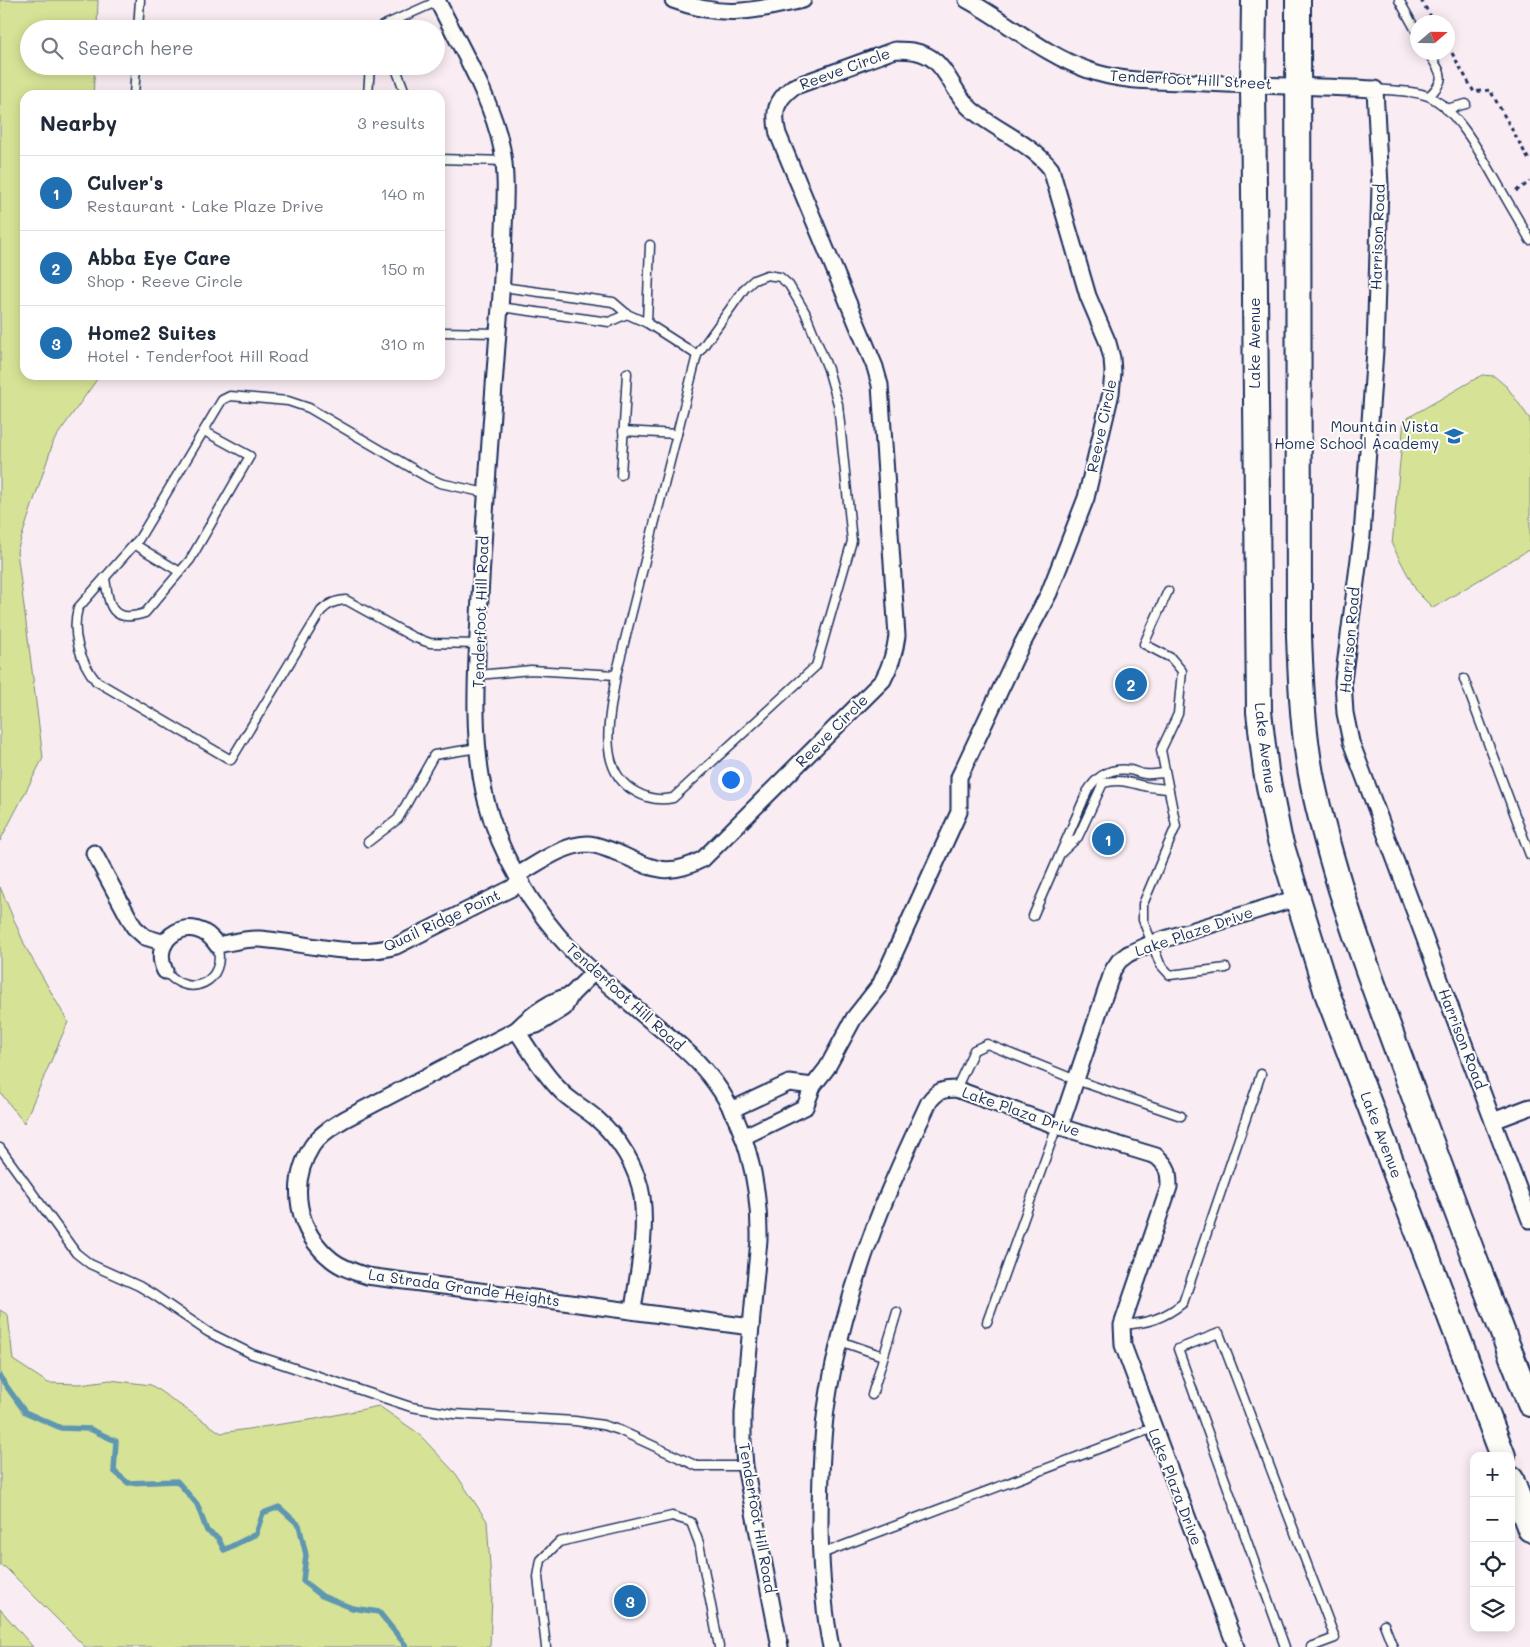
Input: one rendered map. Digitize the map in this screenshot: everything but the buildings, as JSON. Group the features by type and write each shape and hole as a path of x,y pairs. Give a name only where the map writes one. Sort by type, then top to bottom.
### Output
{"main road":[{"name":"Lake Avenue","path":"1254,0 1253,86 1259,712 1266,771 1279,837 1327,992 1501,1452"},
{"path":"1298,0 1297,497 1299,636 1302,715 1313,788 1338,882 1378,1000 1530,1404"},
{"path":"1515,1489 1530,1529"}],"street":[{"path":"673,0 696,8 738,12 804,0"},
{"name":"Tenderfoot Hill Street","path":"967,0 1040,47 1064,60 1088,71 1114,78 1253,86 1298,85 1374,89"},
{"name":"Tenderfoot Hill Road","path":"438,1 489,107 497,128 506,174 502,287 486,493 478,644 478,748 486,798 496,830 534,904 556,932 594,972 692,1056 708,1074 731,1110 751,1162 759,1214 759,1240 743,1413 743,1441 745,1466 780,1647"},
{"name":"Reeve Circle","path":"520,879 567,848 583,845 601,846 664,871 687,868 695,864 703,859 883,680 890,668 897,636 880,385 875,366 778,134 775,122 778,102 793,87 895,50 909,50 922,53 934,60 970,109 1040,158 1051,169 1088,296 1112,358 1111,393 1086,498 1049,593 1019,650 959,777 959,812 880,984 854,1018 827,1068 813,1086 805,1107 742,1138"},
{"name":"Harrison Road","path":"1374,89 1380,186 1375,350 1362,536 1343,681 1345,713 1351,742 1530,1220"},
{"path":"94,853 134,927 145,937 165,943"},
{"name":"Quail Ridge Point","path":"217,945 257,939 360,951 379,950 396,946 520,879"},
{"name":"Lake Plaze Drive","path":"1058,1127 1113,970 1119,961 1128,954 1152,943 1297,898"},
{"path":"165,971 162,966 161,956 165,943 172,934 192,928 202,931 211,937 217,945"},
{"name":"La Strada Grande Heights","path":"594,972 572,995 558,999 531,1015 516,1030 345,1119 322,1135 313,1145 300,1174 298,1194 300,1213 308,1232 332,1261 367,1276 751,1327"},
{"path":"516,1030 549,1078 564,1094 598,1120 621,1146 638,1180 642,1195 644,1218 633,1310"},
{"path":"731,1110 789,1083 813,1086"},
{"name":"Lake Plaza Drive","path":"831,1647 823,1591 820,1486 826,1409 840,1341 859,1271 872,1234 888,1193 929,1102 936,1092 945,1089 956,1089 1058,1127 1156,1156 1165,1164 1169,1175 1169,1187 1122,1325 1123,1345 1152,1428 1236,1647"},
{"path":"1493,1121 1530,1107"}],"lane":[{"path":"139,20 140,0"},
{"path":"1399,0 1410,20"},
{"path":"397,20 438,1"},
{"path":"1429,96 1440,86 1442,80 1432,60"},
{"path":"134,90 135,75"},
{"path":"368,90 369,75"},
{"path":"398,75 404,90"},
{"path":"1374,89 1429,96 1453,115 1467,133 1530,240"},
{"path":"1446,109 1466,104"},
{"path":"445,159 504,161"},
{"path":"647,323 650,245"},
{"path":"767,275 780,277 789,285 805,312 828,369 838,404 852,542 816,666 673,798 656,800 646,797 623,783 614,769 608,733 616,675 677,434 697,355 745,288 754,280 767,275"},
{"path":"502,287 613,302 627,314 647,323 697,355"},
{"path":"500,308 609,322 627,314"},
{"path":"445,332 498,333"},
{"path":"621,475 627,373"},
{"path":"478,644 430,643 413,637 346,600 327,604 231,760 106,688 96,680 88,671 75,632 78,608 139,539 222,400 230,396 288,402 308,408 427,477 440,483 486,493"},
{"path":"104,578 108,598 112,608 118,615 124,617 145,613 190,560 250,456 204,430"},
{"path":"624,432 677,434"},
{"path":"134,544 180,572"},
{"path":"1168,591 1144,644 1171,658 1182,671 1178,714 1161,750 1176,826 1143,904 1143,920 1160,964 1170,975 1226,968"},
{"path":"478,675 531,670 616,675"},
{"path":"1464,679 1530,855"},
{"path":"368,842 398,819 434,755 478,748"},
{"path":"1033,916 1094,780 1102,774 1114,771 1127,770 1145,774 1165,773"},
{"path":"1060,855 1078,837 1103,783 1113,780 1126,781 1144,786 1168,789"},
{"path":"165,971 176,983 186,986 197,986 206,982 214,974 219,963 217,945"},
{"path":"956,1089 974,1050 987,1044 1076,1080 1181,1116"},
{"path":"1122,1325 1152,1321 1166,1316 1183,1303 1261,1074"},
{"path":"987,1322 1058,1127"},
{"path":"0,1148 76,1253 90,1264 154,1295 208,1332 252,1354 411,1407 454,1414 575,1421 603,1425 619,1430 698,1466 745,1466"},
{"path":"872,1396 897,1312"},
{"path":"1285,1647 1178,1349 1219,1333 1335,1638 1311,1647"},
{"path":"840,1341 884,1356"},
{"path":"821,1554 1152,1428"},
{"path":"546,1647 538,1577 541,1560 559,1542 672,1516 691,1522 699,1544 719,1647"},
{"path":"1384,1624 1393,1647"}],"path":[{"path":"1421,0 1430,15"},
{"path":"1455,58 1474,92 1490,90 1530,162"},
{"path":"1515,191 1530,182"}],"green space":[{"path":"0,0 98,0 97,20 20,20 20,75 94,75 93,90 20,90 20,380 96,380 54,440 17,551 43,758 0,841"},
{"path":"1482,375 1494,376 1507,387 1530,419 1530,549 1433,608 1417,592 1392,545 1404,420"},
{"path":"0,887 26,948 68,1022 24,1123 0,1092"},
{"path":"0,1310 8,1315 13,1360 48,1383 80,1384 110,1380 151,1385 221,1433 316,1419 379,1406 418,1433 456,1474 487,1521 492,1596 490,1647 85,1647 5,1567 0,1566"},
{"path":"0,1609 33,1647 0,1647"}],"waterway":[{"path":"0,1377 25,1412 61,1428 90,1429 116,1441 114,1471 128,1483 177,1481 197,1504 207,1531 218,1538 224,1550 256,1534 263,1513 279,1507 299,1525 306,1555 303,1581 322,1596 352,1608 379,1612 407,1647"}],"place":[{"name":"Mountain Vista Home School Academy","path":"1454,436"},
{"name":"Abba Eye Care","path":"1131,684"},
{"name":"Culver's","path":"1108,839"},
{"name":"Home2 Suites","path":"630,1601"}]}
